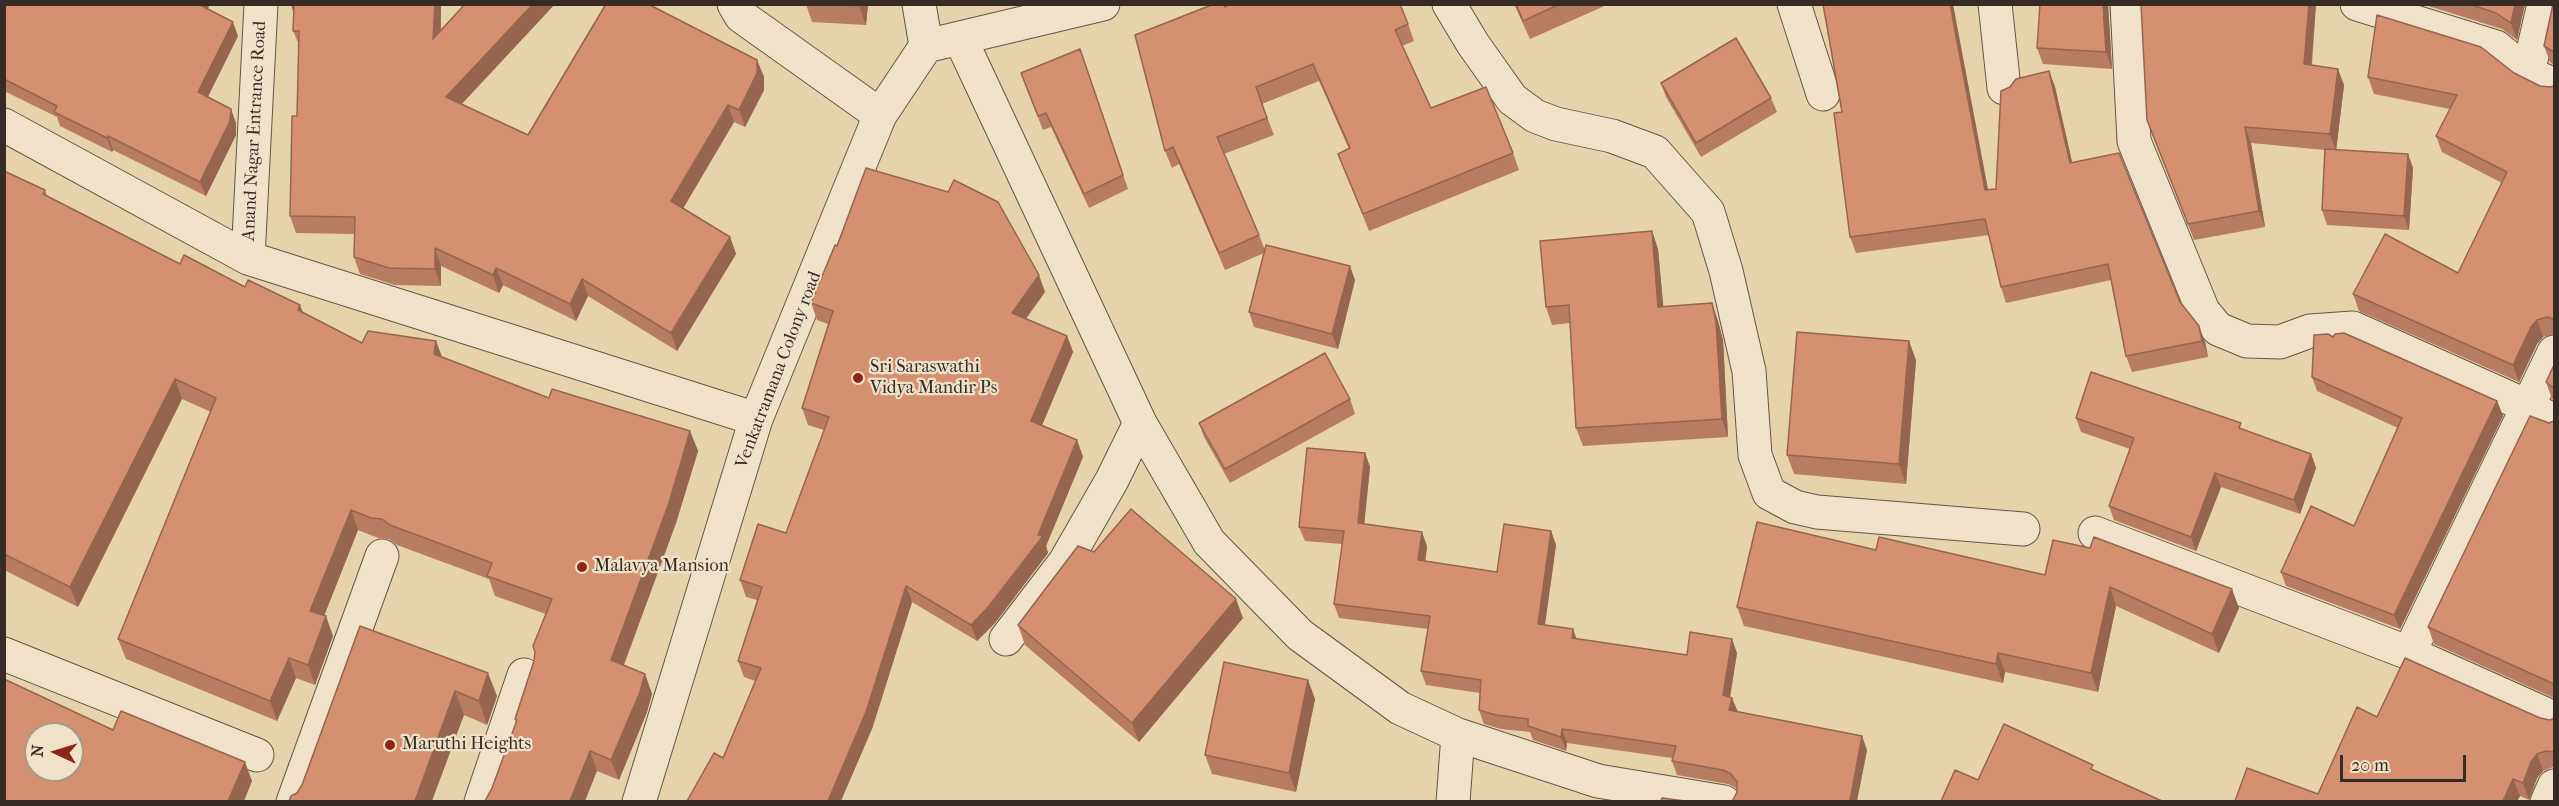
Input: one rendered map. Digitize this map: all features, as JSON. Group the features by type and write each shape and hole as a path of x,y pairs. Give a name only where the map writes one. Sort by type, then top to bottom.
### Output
{"street":[{"name":"Anand Nagar Entrance Road","path":"248,258 261,4"},
{"path":"734,4 741,16 880,115"},
{"path":"919,4 926,46 1103,4"},
{"path":"1449,4 1473,44 1512,99 1535,116 1556,124 1612,136 1655,152 1708,212 1726,271 1749,371 1755,455 1769,493 1795,507 1817,512 2023,529"},
{"path":"1794,4 1823,94"},
{"path":"1995,4 2004,88"},
{"path":"2127,4 2134,141 2204,311 2218,329 2247,341 2280,342 2310,331 2353,328 2541,413"},
{"path":"2357,4 2496,47 2541,79"},
{"path":"2541,79 2544,4"},
{"path":"960,38 1140,423 1209,542 1300,635 1400,708 1458,735 1598,781 1724,801"},
{"name":"Venkatramana Colony road","path":"639,801 756,419 880,115 926,46"},
{"path":"4,125 248,258 756,419"},
{"path":"2409,653 2541,413 2554,352"},
{"path":"1006,639 1065,562 1112,480 1140,423"},
{"path":"2095,533 2409,653 2554,718"},
{"path":"293,801 382,556"},
{"path":"4,654 257,755"},
{"path":"482,801 524,675"},
{"path":"1453,801 1458,735"},
{"path":"2547,801 2554,786"}],"building":[{"path":"4,4 198,4 233,22 198,92 231,109 230,121 200,182 54,112 57,106 4,79"},
{"path":"294,4 435,4 433,39 465,4 533,4 446,97 528,135 606,4 648,4 757,60 757,73 739,110 728,105 671,201 730,237 671,333 582,279 570,304 496,268 493,275 435,248 435,269 389,268 354,257 355,217 290,216 292,116 297,116 299,31 293,31"},
{"path":"836,4 859,4 859,6"},
{"path":"1214,4 1225,4 1225,7 1230,4 1400,4 1408,24 1395,30 1431,108 1486,87 1513,153 1363,214 1338,154 1350,148 1313,64 1256,87 1267,118 1217,137 1259,235 1219,253 1173,147 1165,151 1135,35"},
{"path":"1516,4 1560,4 1523,21"},
{"path":"1823,4 1950,4 1985,190 1996,189 2001,91 2010,87 2016,79 2049,71 2070,163 2119,153 2180,302 2199,326 2202,341 2126,356 2108,264 2001,287 1985,219 1850,237 1834,113 1842,112"},
{"path":"2040,4 2103,4 2106,52 2037,48"},
{"path":"2141,4 2309,4 2304,64 2338,69 2330,134 2245,127 2259,211 2188,224 2147,120"},
{"path":"2469,4 2515,4 2511,23 2496,13"},
{"path":"2554,4 2554,52 2544,46"},
{"path":"2377,15 2481,47 2514,73 2540,86 2554,86 2554,319 2547,317 2537,320 2531,327 2513,365 2353,294 2385,234 2458,273 2507,172 2436,136 2457,95 2368,77"},
{"path":"1736,38 1771,98 1696,143 1661,83"},
{"path":"1080,49 1123,175 1084,194 1046,113 1038,116 1021,73"},
{"path":"2325,149 2408,154 2404,216 2322,210"},
{"path":"866,168 948,192 954,180 998,202 1039,275 1012,313 1067,336 1031,421 1077,440 1038,535 1043,536 989,606 971,625 906,586 866,712 828,801 687,801 714,753 723,758 761,668 738,661 762,587 740,580 758,524 786,533 829,417 802,408 833,311 811,303 835,245 837,246"},
{"path":"4,171 45,190 43,194 180,264 184,255 245,287 248,280 300,305 298,310 362,343 368,331 436,341 434,354 549,398 552,389 690,431 669,503 611,660 645,674 640,692 611,760 590,751 570,801 485,801 517,720 515,719 534,661 533,646 552,599 487,576 492,563 390,525 382,519 371,518 351,510 310,611 326,616 308,665 289,658 270,701 118,639 216,398 175,379 70,587 4,554"},
{"path":"1652,231 1658,307 1712,303 1716,322 1722,419 1576,428 1569,305 1546,307 1540,241"},
{"path":"1266,245 1350,266 1332,334 1249,312"},
{"path":"1797,332 1909,341 1899,464 1787,455"},
{"path":"2344,333 2497,401 2394,615 2281,572 2311,506 2354,526 2402,418 2312,377 2314,335 2328,334 2333,337 2335,334"},
{"path":"1325,353 1350,399 1225,469 1199,423"},
{"path":"2554,365 2554,388 2546,382"},
{"path":"2091,372 2241,423 2239,428 2311,454 2294,500 2215,473 2191,537 2109,506 2134,438 2076,418"},
{"path":"2530,416 2549,423 2554,421 2554,684 2428,627"},
{"path":"1307,448 1365,453 1358,523 1422,532 1418,560 1497,572 1504,524 1551,531 1538,624 1573,629 1572,638 1687,655 1690,632 1732,639 1723,695 1732,698 1729,710 1862,736 1850,801 1731,801 1737,792 1737,782 1731,774 1723,770 1672,761 1676,746 1562,729 1561,737 1528,726 1528,719 1496,715 1479,710 1481,680 1421,671 1430,616 1334,604 1344,531 1299,527"},
{"path":"1131,509 1236,599 1132,723 1018,625 1078,546 1094,552"},
{"path":"1757,522 1876,550 1879,537 2045,575 2053,540 2090,548 2094,537 2232,589 2212,634 2110,587 2091,673 1998,653 1996,664 1737,607"},
{"name":"Maruthi Heights","path":"360,626 488,673 479,701 455,691 415,801 289,801 302,785"},
{"path":"2405,658 2540,718 2550,720 2554,718 2554,752 2546,751 2537,754 2531,762 2523,783 2513,779 2503,801 2235,801 2247,768 2318,794 2357,707 2377,717"},
{"path":"1224,662 1308,680 1289,773 1205,755"},
{"path":"4,679 113,730 121,711 245,762 228,801 4,801"},
{"path":"2004,724 2093,765 2091,769 2162,801 1941,801 1955,770 1978,780"},
{"path":"1662,798 1685,801 1661,801"}],"place":[{"name":"Sri Saraswathi Vidya Mandir Ps","path":"858,378"},
{"name":"Malavya Mansion","path":"582,567"},
{"name":"Maruthi Heights","path":"390,745"}]}
